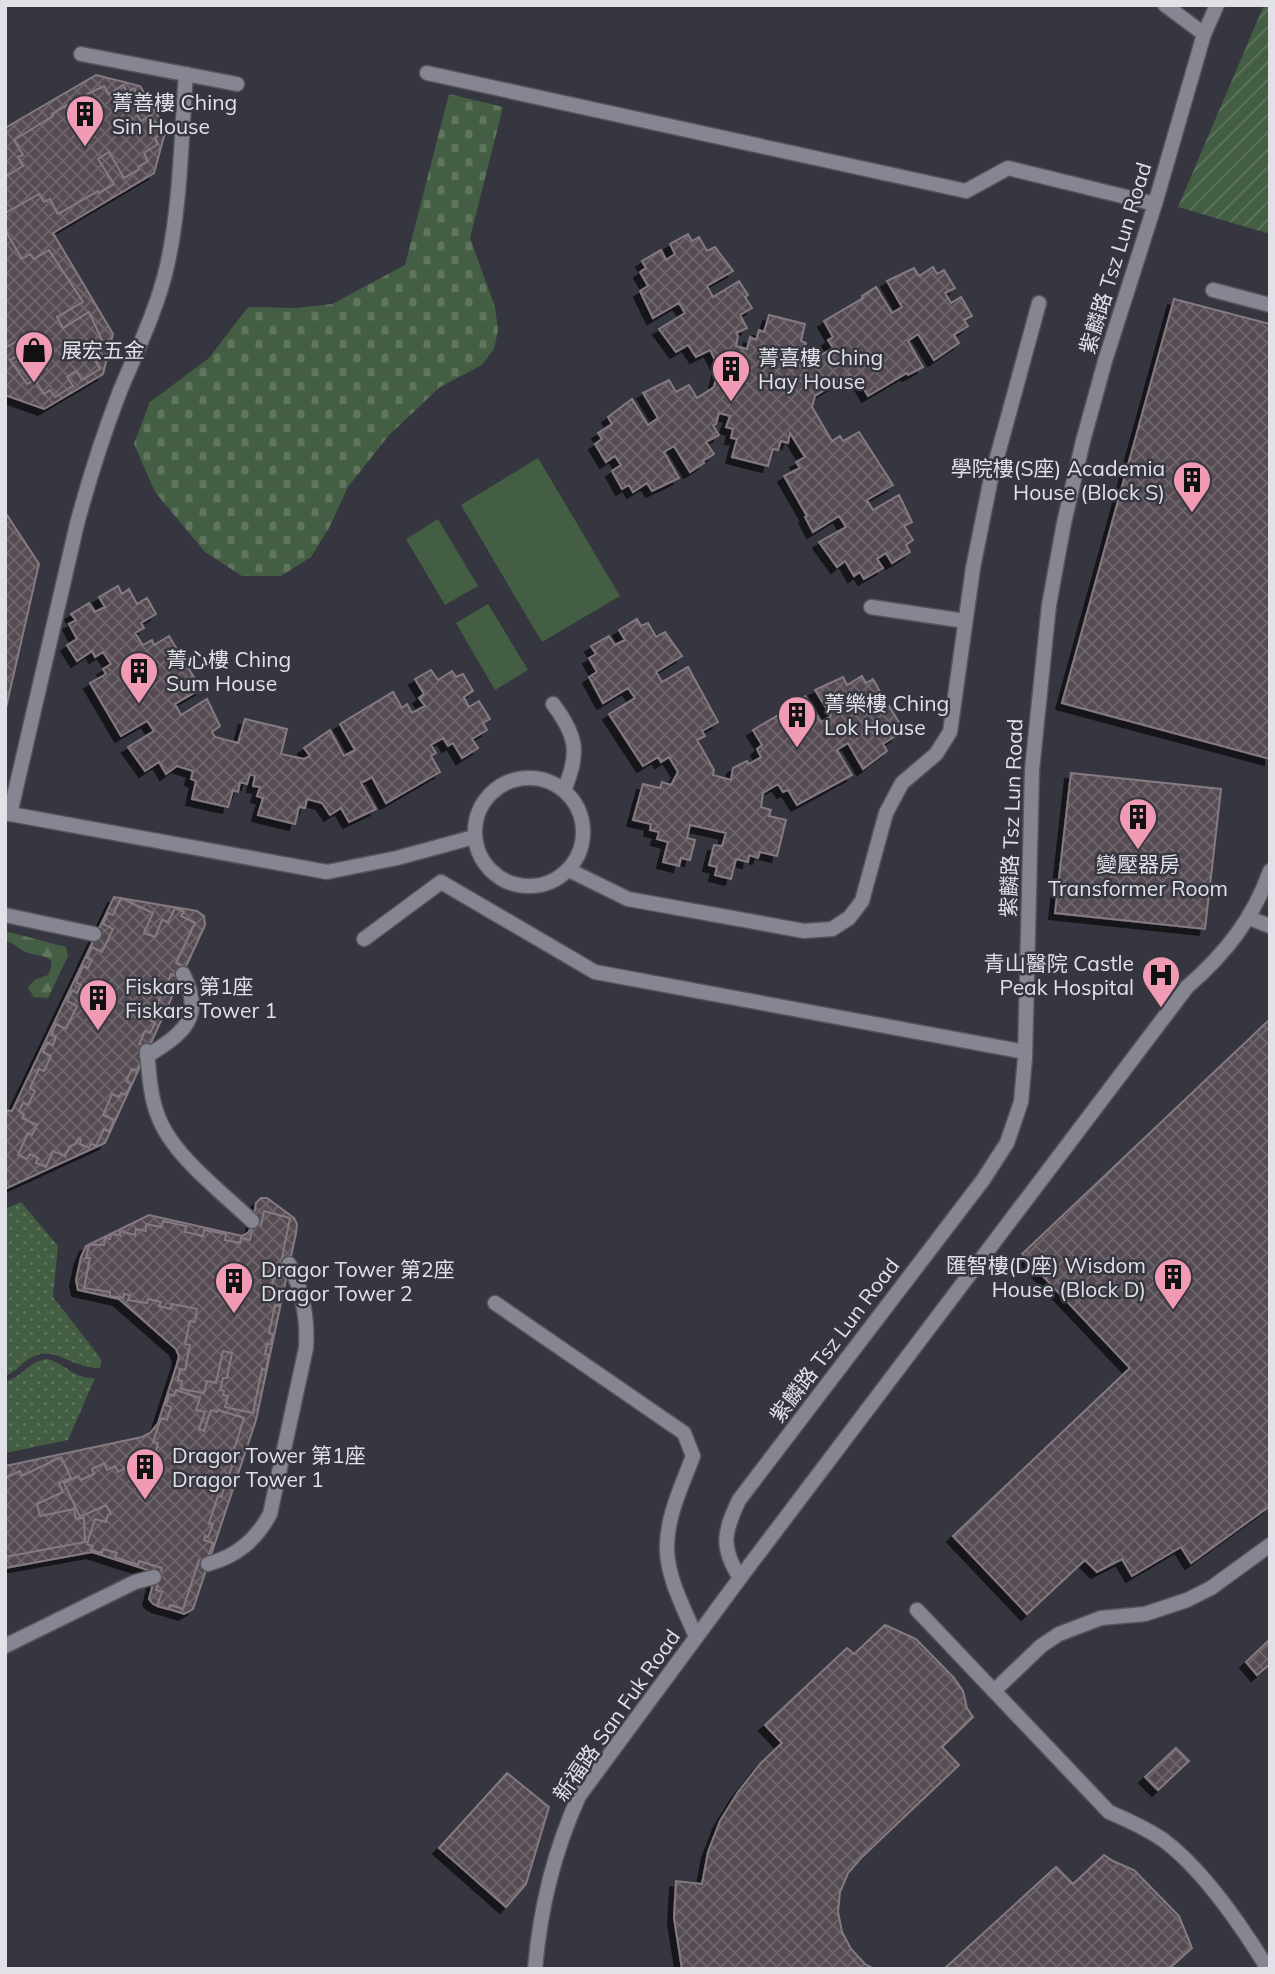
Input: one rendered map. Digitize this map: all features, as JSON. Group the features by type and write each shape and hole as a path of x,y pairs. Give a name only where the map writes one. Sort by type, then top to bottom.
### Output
{"street":[{"path":"1165,5 1204,34"},
{"name":"紫麟路 Tsz Lun Road","path":"740,1577 729,1561 726,1547 730,1519 739,1500 983,1180 1007,1143 1021,1102 1025,1052 1032,770 1049,605 1064,523 1105,361 1155,204 1204,34 1217,5"},
{"path":"81,54 237,84"},
{"path":"427,73 966,191 1008,168 1155,204"},
{"path":"186,74 174,223 167,266 155,307 103,434 89,479 8,813 327,872 397,858 474,837"},
{"path":"1213,290 1270,305"},
{"path":"569,870 628,899 804,931 832,929 849,918 862,901 886,813 902,783 936,754 950,732 973,568 990,483 1039,303"},
{"path":"871,607 965,621"},
{"path":"552,704 567,723 574,745 573,768 564,790"},
{"path":"530,778 548,781 564,790 576,803 583,820 584,838 579,855 569,870 555,881 538,887 520,887 503,880 489,869 478,854 474,837 476,819 483,802 495,789 512,780 530,778"},
{"name":"新福路 San Fuk Road","path":"535,1969 537,1940 549,1878 579,1797 740,1577 1187,987 1210,967 1231,943 1249,918 1270,871"},
{"path":"364,939 441,882 595,972 1025,1052"},
{"path":"5,915 94,934"},
{"path":"1249,918 1270,926"},
{"path":"183,974 190,988 192,1001 191,1014 185,1028 176,1038 147,1054 157,1114 176,1148 252,1222"},
{"path":"208,1564 239,1552 262,1529 270,1514 306,1348 304,1304 299,1282 289,1264"},
{"path":"495,1303 684,1433 693,1456 674,1507 667,1550 675,1584 696,1637"},
{"path":"994,1691 1041,1646 1059,1634 1101,1618 1145,1614 1187,1600 1211,1588 1270,1545"},
{"path":"5,1646 135,1582 155,1577"},
{"path":"917,1610 1109,1812 1139,1825 1184,1858 1239,1926 1268,1969"}],"green space":[{"path":"1264,5 1270,5 1270,234 1178,207"},
{"path":"449,94 503,107 470,238 495,307 498,330 494,349 482,365 440,387 389,435 348,487 329,528 311,557 281,576 242,576 205,552 155,492 134,444 150,402 209,358 248,307 297,308 332,304 405,265"},
{"path":"538,458 620,596 542,642 461,505"},
{"path":"438,519 478,586 445,605 406,539"},
{"path":"488,604 528,670 495,690 456,623"},
{"path":"5,931 66,947 68,956 48,998 34,997 28,988 34,980 48,975 51,968 49,959 26,952 5,941"},
{"path":"21,1202 58,1246 53,1297 99,1356 100,1368 44,1354 32,1357 5,1376 5,1209"},
{"path":"46,1359 80,1376 95,1378 68,1440 5,1453 5,1382 34,1363"}],"building":[{"path":"96,75 140,86 166,129 154,173 53,233 113,334 103,374 44,409 5,395 5,128"},
{"name":"菁善樓 Ching Sin House","path":"123,85 127,92 134,88 145,106 135,112 141,121 151,115 161,133 155,138 158,144 144,153 148,161 124,178 109,152 98,159 114,184 99,193 98,191 58,214 50,199 44,202 39,194 5,213 5,177 23,166 18,157 23,155 14,140 67,105 82,131 93,125 77,99 104,86 109,94"},
{"path":"5,230 22,259 30,254 34,259 49,250 83,302 57,317 63,328 89,312 102,340 94,345 103,359 96,362 100,369 82,380 76,371 67,377 73,386 55,397 50,390 44,394 35,380 27,384 10,360 36,344 29,334 5,348"},
{"name":"菁喜樓 Ching Hay House","path":"688,234 692,241 699,237 707,251 715,247 733,271 707,286 713,297 739,281 748,295 745,297 752,308 740,315 747,328 736,333 736,346 747,349 750,337 756,340 759,330 764,332 769,315 805,324 801,341 806,343 804,352 811,354 809,362 833,348 828,340 833,337 824,321 876,287 892,313 902,307 887,281 914,268 919,276 933,267 937,274 944,270 955,288 945,293 951,303 961,297 972,316 964,320 968,326 954,335 959,343 934,360 918,334 908,341 923,367 908,375 907,373 868,396 859,381 854,384 849,375 815,396 812,407 832,441 840,436 843,441 859,432 893,485 867,500 873,510 899,495 912,522 904,526 913,540 906,545 910,552 892,563 886,553 877,559 883,568 864,579 860,572 854,576 845,561 837,567 819,542 846,527 839,516 813,532 784,476 800,468 796,462 805,457 790,433 788,443 781,441 778,450 773,449 768,466 732,457 737,439 731,438 733,429 726,427 730,416 719,413 716,424 713,425 719,435 706,442 714,454 703,461 704,463 690,472 674,446 664,452 679,478 652,491 647,483 633,492 629,485 622,489 612,471 621,465 615,456 606,462 595,444 602,439 598,433 612,424 608,417 632,399 648,425 658,418 643,393 669,380 676,392 689,385 697,398 714,387 719,367 710,350 696,357 688,345 676,352 659,329 685,313 679,303 653,318 640,291 648,286 640,272 646,268 642,261 661,250 666,260 675,254 670,244"},
{"name":"學院樓(S座) Academia House (Block S)","path":"1174,299 1270,324 1270,759 1062,703"},
{"path":"7,515 39,564 5,712 5,516"},
{"name":"菁心樓 Ching Sum House","path":"118,586 122,594 129,589 137,604 147,598 156,614 141,623 144,628 135,633 143,645 152,640 154,645 169,636 201,689 175,704 181,715 207,699 220,726 212,732 215,737 238,743 245,719 287,729 281,754 304,759 310,756 304,748 330,730 344,756 355,750 340,724 393,692 402,708 407,704 412,713 425,706 419,698 424,694 415,679 431,670 438,680 452,671 456,677 463,674 473,691 464,697 469,707 479,701 490,719 483,723 487,730 472,739 478,748 462,758 453,743 448,746 443,738 431,745 436,753 431,756 440,772 386,803 372,777 361,783 376,809 349,822 341,808 330,815 322,803 307,799 305,808 299,807 295,824 258,815 263,798 257,796 260,787 253,786 255,776 250,774 247,784 240,782 238,792 233,790 228,807 192,799 196,781 191,779 193,771 177,766 166,774 159,762 145,771 128,747 154,731 147,721 121,736 90,683 106,674 103,669 111,664 103,652 95,657 92,651 77,661 67,645 77,639 69,624 76,620 71,614 89,603 95,612 105,607 99,597"},
{"name":"菁樂樓 Ching Lok House","path":"637,619 641,626 648,623 656,637 665,632 682,656 656,672 662,682 688,667 718,722 702,731 705,736 697,740 714,770 713,775 731,780 733,768 747,761 749,764 761,757 757,749 762,745 753,730 805,696 821,722 831,716 815,690 843,677 847,685 862,676 866,683 873,679 883,697 874,703 880,712 889,706 900,724 893,729 897,735 883,744 887,751 863,769 848,743 837,750 852,775 797,805 788,790 783,792 778,784 763,793 761,807 771,810 769,816 786,820 777,856 760,852 758,858 749,855 748,862 736,859 731,879 715,875 717,867 709,865 714,845 722,846 726,833 690,825 687,838 695,840 690,860 681,858 679,866 663,862 668,842 657,839 659,832 650,830 651,824 633,820 643,784 660,788 662,782 671,785 678,772 669,757 661,762 658,757 643,766 609,714 635,698 628,688 603,703 589,677 597,672 589,658 596,654 591,646 609,636 615,645 625,640 619,630"},
{"name":"變壓器房 Transformer Room","path":"1071,773 1221,789 1205,929 1055,913"},
{"name":"Fiskars 第1座 Fiskars Tower 1","path":"114,897 197,911 204,916 205,925 105,1143 5,1189 5,1110 12,1111"},
{"name":"Fiskars 第1座 Fiskars Tower 1","path":"121,898 153,913 144,933 155,937 162,920 168,922 175,908 184,912 181,916 195,923 176,963 182,966 176,976 171,974 168,982 173,984 168,996 162,993 150,1020 155,1023 150,1033 145,1031 139,1044 143,1045 141,1050 145,1053 137,1071 132,1069 126,1081 131,1084 126,1095 121,1093 119,1097 112,1094 103,1115 114,1120 109,1132 104,1129 96,1146 91,1144 89,1148 80,1144 79,1138 76,1144 70,1146 65,1156 53,1151 46,1167 36,1163 38,1158 30,1154 27,1159 18,1155 28,1133 32,1135 37,1125 22,1118 24,1114 19,1111 23,1103 28,1105 35,1091 30,1088 39,1069 44,1071 51,1056 43,1052 47,1043 53,1045 56,1037 51,1035 56,1024 66,1029 77,1006 67,1001 72,990 77,993 81,985 76,982 83,966 88,968 92,960 87,958 92,947 102,952 113,929 103,924 108,913 113,915"},
{"name":"匯智樓(D座) Wisdom House (Block D)","path":"1269,1020 1270,1506 1191,1563 1181,1547 1132,1576 1122,1559 1097,1572 1085,1560 1027,1614 953,1536 1130,1368 1022,1254"},
{"path":"261,1198 267,1198 294,1218 297,1224 296,1233 256,1420 193,1609 184,1614 153,1604 149,1599 155,1576 151,1571 92,1552 5,1568 5,1466 142,1437 150,1433 158,1423 177,1364 179,1356 176,1349 119,1299 78,1290 76,1280 86,1246 149,1215 242,1236 248,1233 252,1226 256,1203"},
{"name":"Dragor Tower 第2座 Dragor Tower 2","path":"264,1211 290,1218 281,1263 284,1264 281,1279 274,1277 271,1290 282,1292 279,1306 275,1305 269,1333 273,1334 271,1344 267,1344 265,1354 269,1355 266,1370 262,1369 253,1413 225,1407 228,1396 223,1395 224,1391 220,1390 223,1378 227,1378 232,1353 223,1351 216,1383 207,1381 204,1393 181,1389 182,1381 178,1380 180,1369 185,1370 190,1345 185,1344 190,1321 195,1322 197,1309 172,1304 171,1309 159,1306 161,1302 148,1299 147,1303 128,1300 130,1295 124,1294 123,1298 110,1296 110,1292 84,1288 90,1258 86,1258 89,1245 104,1245 105,1238 110,1239 111,1234 120,1235 120,1231 135,1235 136,1229 146,1231 146,1224 161,1227 163,1221 186,1226 185,1232 203,1236 204,1230 226,1234 225,1240 240,1243 241,1238 250,1240 253,1224 261,1225"},
{"name":"Dragor Tower 第1座 Dragor Tower 1","path":"176,1390 200,1398 196,1410 205,1412 199,1429 204,1431 211,1410 244,1418 229,1475 226,1474 222,1485 225,1486 221,1497 218,1496 209,1523 213,1524 208,1537 205,1536 204,1540 213,1543 206,1562 199,1560 183,1609 170,1605 168,1609 157,1606 162,1592 156,1590 162,1568 139,1561 138,1565 115,1557 117,1553 103,1549 102,1553 91,1550 93,1546 87,1544 95,1519 106,1522 111,1514 106,1505 80,1517 64,1483 78,1476 81,1480 94,1474 92,1469 104,1463 107,1470 115,1466 118,1472 144,1463 149,1473 151,1466 146,1465 150,1453 155,1455 158,1443 153,1442 161,1418 167,1420 171,1407 166,1405 169,1394 174,1396"},
{"path":"61,1457 71,1478 59,1483 63,1492 37,1504 40,1516 74,1509 76,1519 84,1518 85,1542 5,1557 5,1478 20,1471 22,1476"},
{"path":"885,1625 916,1639 954,1678 963,1691 967,1708 973,1717 942,1747 959,1765 861,1858 848,1873 840,1892 838,1912 842,1932 851,1949 865,1964 874,1969 682,1969 674,1918 676,1881 702,1884 708,1852 720,1821 760,1764 782,1743 765,1725 847,1648 854,1654"},
{"path":"1270,1639 1270,1664 1257,1675 1246,1662"},
{"path":"1176,1748 1189,1761 1158,1790 1145,1777"},
{"path":"507,1773 549,1807 526,1884 506,1907 439,1848"},
{"path":"1104,1855 1134,1870 1179,1916 1192,1948 1169,1969 944,1969 1056,1867 1073,1884"}],"place":[{"name":"菁善樓 Ching Sin House","path":"85,148"},
{"name":"展宏五金","path":"34,384"},
{"name":"菁喜樓 Ching Hay House","path":"731,403"},
{"name":"學院樓(S座) Academia House (Block S)","path":"1192,514"},
{"name":"菁心樓 Ching Sum House","path":"139,705"},
{"name":"菁樂樓 Ching Lok House","path":"797,749"},
{"name":"變壓器房 Transformer Room","path":"1138,851"},
{"name":"青山醫院 Castle Peak Hospital","path":"1161,1009"},
{"name":"Fiskars 第1座 Fiskars Tower 1","path":"98,1032"},
{"name":"匯智樓(D座) Wisdom House (Block D)","path":"1173,1311"},
{"name":"Dragor Tower 第2座 Dragor Tower 2","path":"234,1315"},
{"name":"Dragor Tower 第1座 Dragor Tower 1","path":"145,1501"}]}
